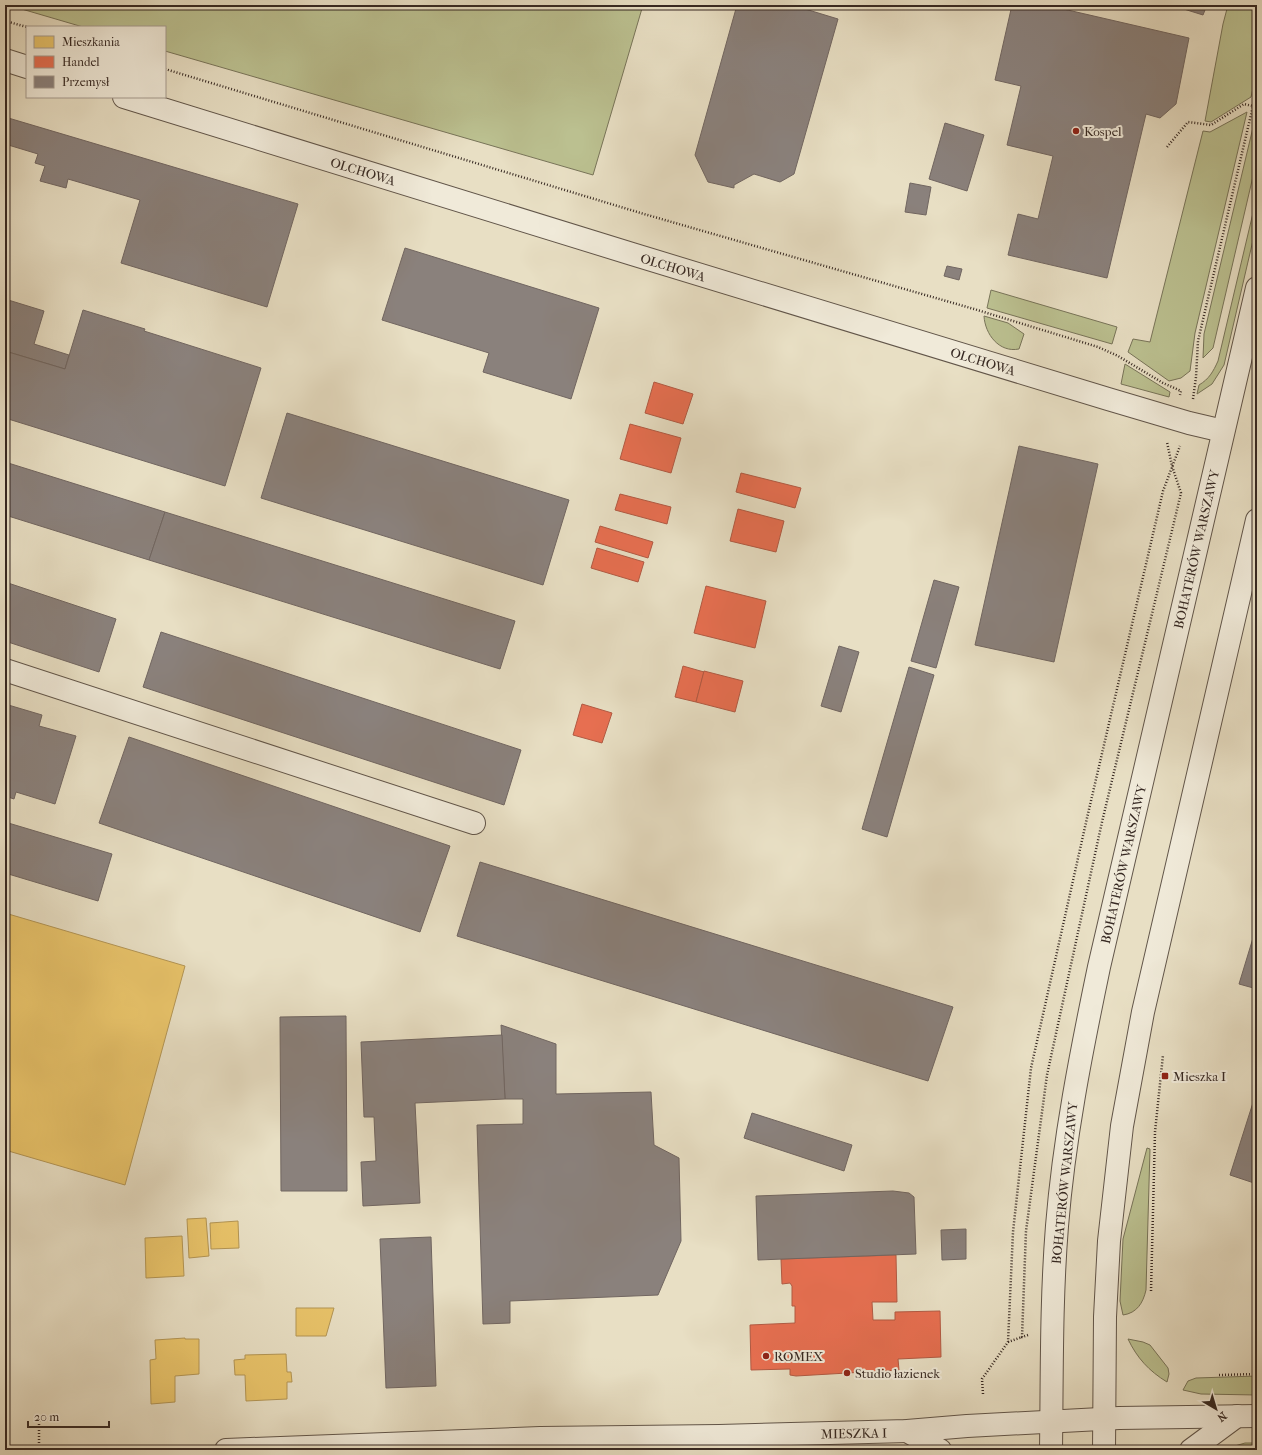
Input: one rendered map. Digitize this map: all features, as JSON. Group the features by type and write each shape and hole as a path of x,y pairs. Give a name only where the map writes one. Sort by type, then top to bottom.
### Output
{"street":[{"path":"5,60 26,67"},
{"name":"OLCHOWA","path":"127,98 625,252 1181,421 1224,431"},
{"name":"BOHATERÓW WARSZAWY","path":"1051,1450 1053,1300 1057,1226 1067,1139 1078,1071 1101,959 1257,288"},
{"path":"1104,1450 1105,1317 1109,1241 1122,1126 1143,1012 1257,520"},
{"path":"5,670 474,823"},
{"path":"1191,1450 1247,1416"},
{"name":"MIESZKA I","path":"226,1450 540,1438 719,1436 907,1431 1104,1418 1247,1416"},
{"path":"907,1431 940,1450"}],"path":[{"path":"5,21 26,27"},
{"path":"166,69 644,214 974,309 1098,347 1118,356 1163,383 1181,391 1181,421 1166,442 1181,493 1102,822 1047,1075 1026,1231 1022,1337"},
{"path":"983,1394 982,1379 1008,1342 1013,1232 1031,1068 1088,811 1161,498 1172,466 1181,421 1196,377 1198,341 1257,89"},
{"path":"1167,147 1188,122 1212,125 1244,104 1257,107"},
{"path":"1151,1291 1155,1132 1163,1048"},
{"path":"1008,1342 1035,1333"},
{"path":"1219,1375 1257,1374"},
{"path":"39,1418 39,1450"}],"green space":[{"path":"8,5 643,5 593,175 166,51 166,26 80,26"},
{"path":"1228,5 1257,5 1257,71 1251,97 1211,122 1205,121 1223,24"},
{"path":"1247,112 1195,333 1190,371 1181,378 1169,381 1128,352 1133,339 1150,342 1203,131 1210,132"},
{"path":"1255,119 1257,120 1257,158 1254,172 1213,348 1203,358 1204,334"},
{"path":"1257,196 1257,223 1224,365 1212,384 1197,394 1199,385 1210,375 1218,361"},
{"path":"991,290 1117,327 1112,344 987,308"},
{"path":"984,316 1008,323 1024,334 1019,349 1005,348 994,341 987,329"},
{"path":"1125,364 1170,392 1169,397 1121,384"},
{"path":"1147,1148 1150,1149 1146,1290 1139,1307 1128,1314 1123,1315 1120,1301 1123,1239"},
{"path":"1128,1339 1150,1345 1168,1368 1169,1374 1167,1382 1144,1364"},
{"path":"1257,1376 1257,1395 1201,1394 1183,1390 1188,1381 1196,1378"},
{"path":"1245,1443 1257,1443 1257,1450 1221,1450"}],"building: Mieszkania":[{"path":"5,913 185,966 125,1185 5,1150"},
{"path":"206,1218 209,1256 189,1258 187,1219"},
{"path":"238,1221 239,1248 211,1249 210,1223"},
{"path":"182,1236 184,1276 146,1278 145,1238"},
{"path":"296,1308 334,1308 326,1336 296,1336"},
{"path":"185,1338 199,1339 199,1374 175,1376 175,1402 151,1404 150,1360 156,1359 155,1340"},
{"path":"286,1354 287,1372 291,1372 292,1382 287,1382 287,1399 246,1401 245,1375 235,1375 234,1360 245,1359 245,1355"}],"building: Handel":[{"path":"654,382 693,394 683,424 645,413"},
{"path":"630,424 681,438 671,473 620,459"},
{"path":"741,473 801,488 795,508 736,492"},
{"path":"620,494 671,507 667,524 615,510"},
{"path":"738,509 784,521 776,552 730,541"},
{"path":"600,526 653,542 648,558 595,542"},
{"path":"597,548 644,562 638,582 591,568"},
{"path":"706,586 766,601 755,648 694,633"},
{"path":"683,666 704,672 696,702 675,697"},
{"path":"704,671 743,681 735,712 696,702"},
{"path":"582,704 612,713 602,743 573,735"},
{"path":"896,1255 897,1302 872,1302 873,1320 895,1320 895,1312 940,1311 941,1357 898,1359 899,1370 796,1376 790,1375 790,1369 751,1370 750,1325 795,1323 795,1306 792,1306 792,1286 790,1283 782,1284 781,1259"}],"building: Przemysł":[{"path":"737,5 792,5 838,19 794,174 780,182 754,174 734,185 734,188 708,182 695,155"},
{"name":"Kospel","path":"1012,5 1046,5 1189,38 1176,104 1160,118 1146,114 1107,278 1008,255 1018,214 1038,219 1053,156 1007,145 1021,86 995,80"},
{"path":"1171,5 1207,5 1203,15"},
{"path":"5,117 298,204 267,307 121,263 140,200 68,179 66,188 40,181 45,166 35,163 38,154 5,144"},
{"path":"945,123 984,135 967,191 929,179"},
{"path":"910,183 931,187 926,215 905,212"},
{"path":"405,248 599,308 571,399 483,372 489,353 382,320"},
{"path":"947,266 962,269 959,280 944,276"},
{"path":"5,299 44,311 34,344 69,355 65,369 5,351"},
{"path":"83,310 261,368 225,486 5,418 5,351 65,369"},
{"path":"287,413 569,500 543,585 261,498"},
{"path":"1019,446 1098,464 1054,662 975,645"},
{"path":"5,462 165,512 149,560 5,515"},
{"path":"165,512 515,621 500,669 149,560"},
{"path":"934,580 959,587 936,668 911,661"},
{"path":"5,582 116,619 99,672 5,641"},
{"path":"161,632 521,750 504,805 143,687"},
{"path":"839,646 859,652 841,712 821,706"},
{"path":"909,667 934,675 887,837 862,829"},
{"path":"5,704 42,715 39,726 76,736 55,804 16,792 14,799 5,796"},
{"path":"129,737 450,846 420,932 99,823"},
{"path":"5,822 112,854 98,901 5,873"},
{"path":"480,862 953,1007 928,1081 457,936"},
{"path":"1253,938 1257,939 1257,989 1239,984"},
{"path":"346,1016 347,1191 281,1191 280,1017"},
{"path":"501,1025 556,1044 556,1094 651,1092 654,1145 679,1158 681,1241 658,1295 510,1301 510,1323 483,1324 477,1125 523,1124 523,1099 505,1099"},
{"path":"502,1035 505,1099 415,1103 420,1203 363,1206 361,1162 376,1161 374,1117 364,1117 361,1042"},
{"path":"1257,1090 1257,1184 1230,1175"},
{"path":"752,1113 852,1145 844,1171 744,1138"},
{"path":"893,1191 909,1193 914,1197 916,1254 758,1260 756,1196"},
{"path":"966,1229 966,1259 942,1260 941,1230"},
{"path":"431,1237 436,1386 386,1388 380,1239"}],"place":[{"name":"Kospel","path":"1076,131"},
{"name":"Mieszka I","path":"1165,1076"},
{"name":"ROMEX","path":"766,1356"},
{"name":"Studio łazienek","path":"847,1373"}]}
